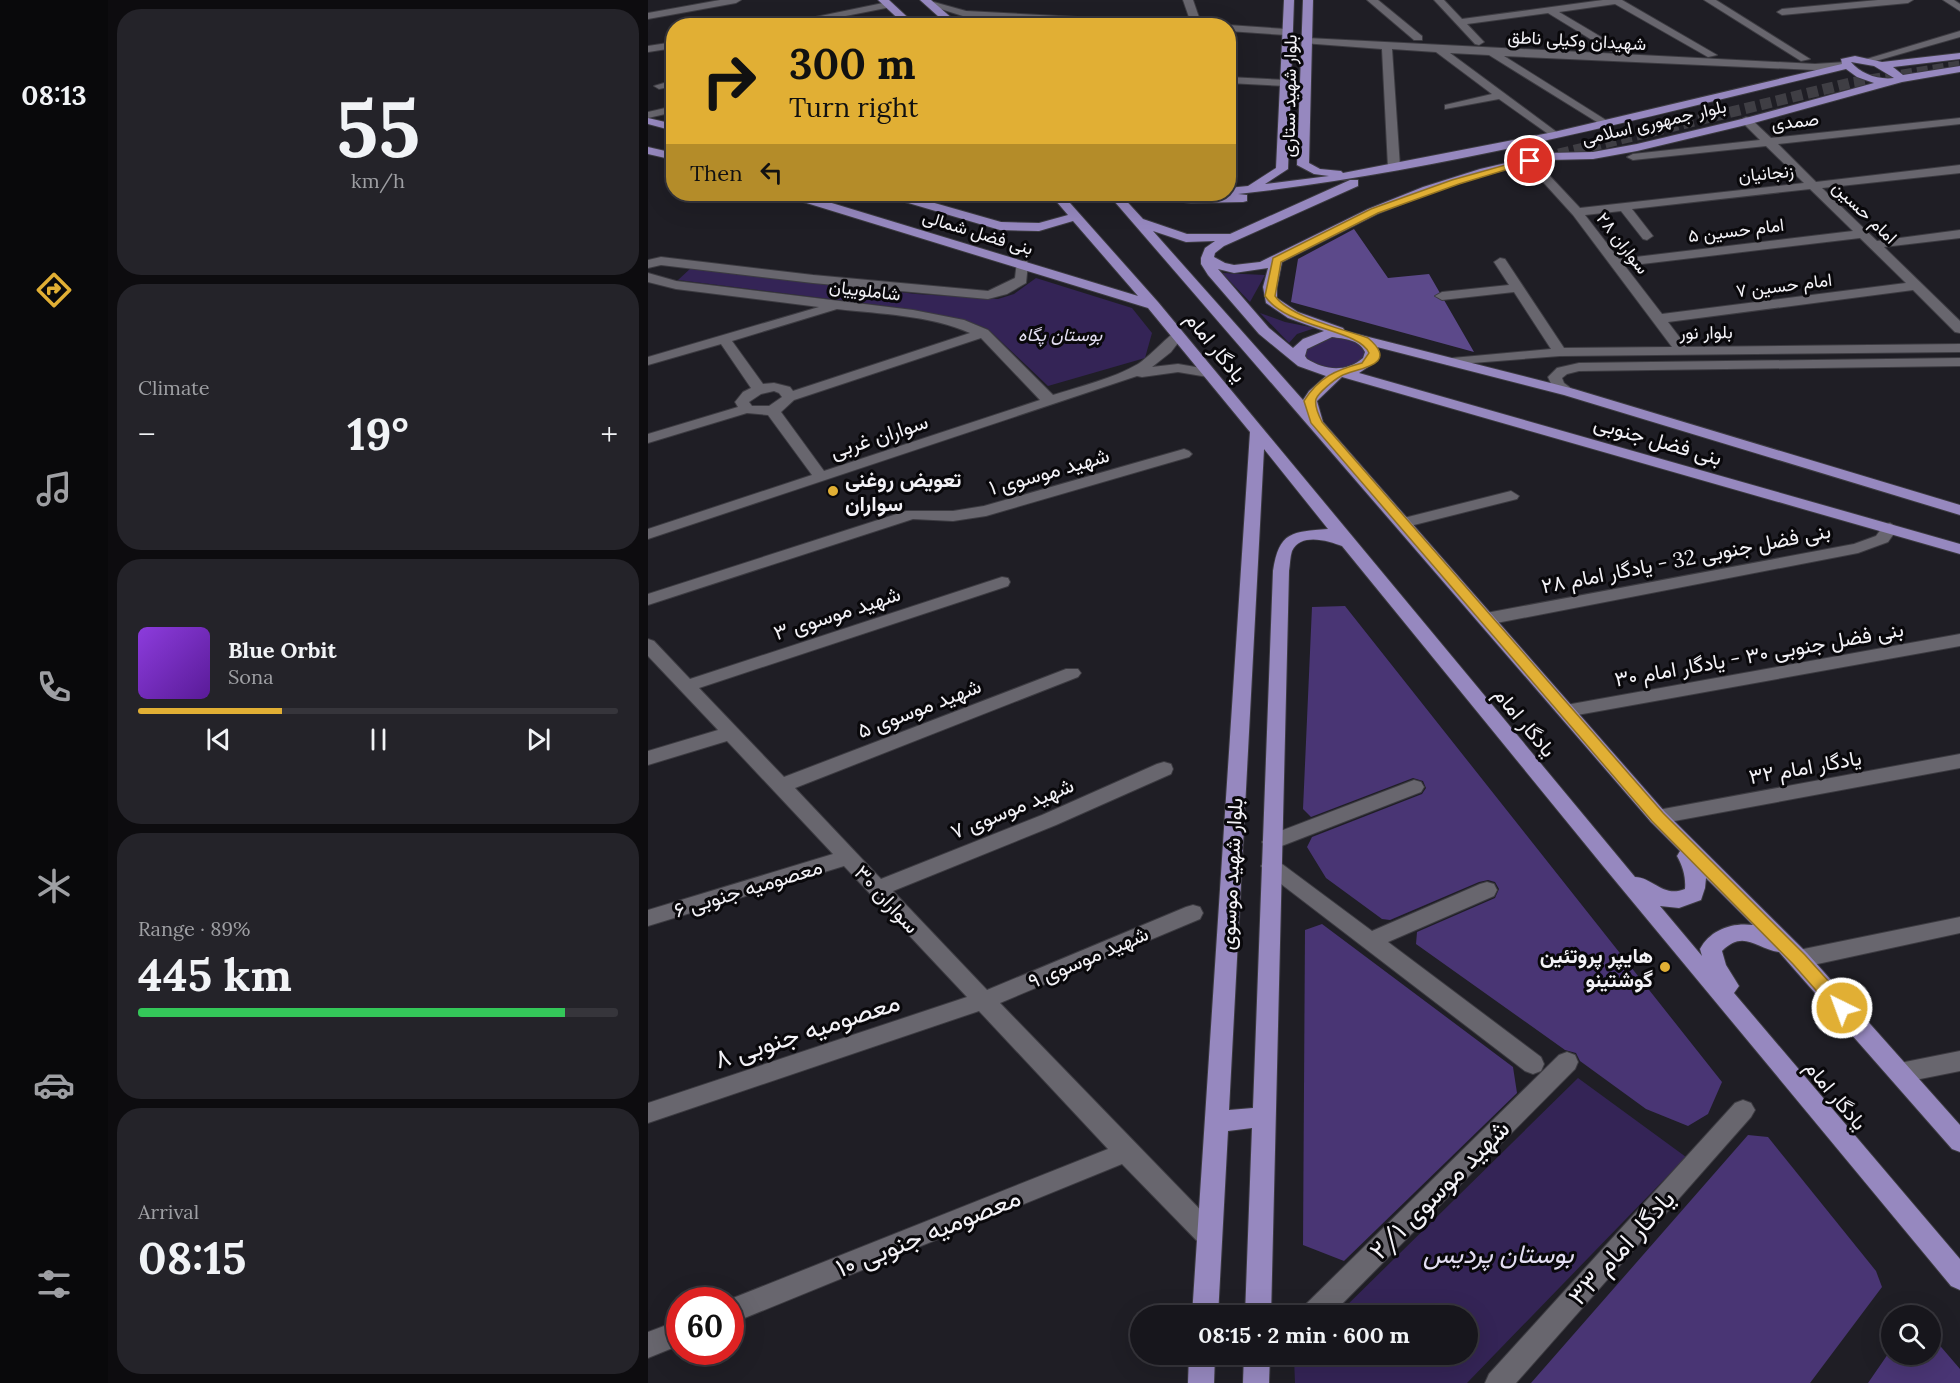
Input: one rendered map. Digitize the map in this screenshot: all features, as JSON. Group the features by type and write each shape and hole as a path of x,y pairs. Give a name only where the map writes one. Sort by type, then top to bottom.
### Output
{"main road":[{"name":"بلوار شهید ستاری","path":"1245,191 1271,178 1282,169 1289,0"},
{"name":"بلوار شهید ستاری","path":"1308,0 1303,165 1318,172 1365,173"},
{"path":"886,2 903,18"},
{"path":"927,2 946,18"},
{"path":"1879,65 1907,64 1960,56"},
{"name":"بلوار جمهوری اسلامی","path":"1354,183 1447,166 1846,64 1865,61 1879,65"},
{"path":"1846,64 1870,78 1895,80 1897,74 1879,65"},
{"path":"1907,64 1905,70 1908,72 1927,75"},
{"name":"بلوار جمهوری اسلامی","path":"1207,258 1218,265 1232,269 1256,268 1374,211 1455,182 1537,159 1600,155 1746,120 1895,80 1960,69"},
{"path":"1818,73 1850,76 1862,85 1859,90"},
{"path":"648,121 666,126"},
{"name":"بلوار جمهوری اسلامی","path":"1236,192 1317,182 1559,138"},
{"path":"648,150 666,156"},
{"path":"1282,169 1286,172 1300,172 1303,165"},
{"path":"1236,198 1310,192 1354,183"},
{"path":"1303,363 1264,331 1213,272 1207,264 1207,258 1209,251 1226,240 1354,183"},
{"name":"بنی فضل شمالی","path":"814,201 1153,305"},
{"name":"بنی فضل شمالی","path":"917,201 1010,227 1039,227 1076,217"},
{"name":"یادگار امام","path":"1062,201 1153,305 1610,861 1960,1278"},
{"name":"یادگار امام","path":"1120,201 1317,423 1658,817 1794,955 1960,1142"},
{"path":"1136,220 1186,238 1226,240"},
{"path":"1276,260 1270,296 1275,304 1293,315 1345,334"},
{"path":"1303,363 1298,350 1302,344 1320,335 1345,334"},
{"name":"بنی فضل جنوبی","path":"1345,334 1569,392 1960,510"},
{"path":"1317,423 1310,401 1314,394 1341,373 1366,366 1372,360 1374,353 1371,346 1364,340"},
{"name":"بنی فضل جنوبی","path":"1303,363 1320,371 1341,373 1959,548"},
{"name":"بلوار شهید موسوی","path":"1206,1305 1257,432"},
{"name":"بلوار شهید موسوی","path":"1258,1305 1279,593 1284,551 1290,543 1301,536 1329,534 1347,543"},
{"path":"1610,861 1653,895 1666,900 1686,898 1694,894 1697,873 1678,839"},
{"path":"1794,955 1750,932 1734,932 1721,937 1711,949 1716,968 1725,983 1795,1081"},
{"path":"1216,1122 1264,1117"},
{"path":"1201,1383 1202,1365"}],"street":[{"path":"648,16 736,0"},
{"path":"1188,0 1194,18"},
{"path":"1371,0 1418,38"},
{"path":"1439,0 1479,42"},
{"path":"1709,0 1805,59"},
{"path":"1782,12 1908,0"},
{"path":"1948,0 1960,8"},
{"path":"1460,22 1551,11 1609,1 1712,55"},
{"path":"813,18 886,2"},
{"path":"927,2 952,12 989,11 1086,18"},
{"path":"1551,11 1614,49"},
{"path":"1236,30 1246,33"},
{"path":"1865,61 1960,34"},
{"path":"1236,35 1286,35"},
{"name":"شهیدان وکیلی ناطق","path":"1307,36 1418,38 1805,59 1846,64"},
{"name":"شهیدان وکیلی ناطق","path":"1307,36 1440,50 1815,67 1846,64"},
{"path":"1387,46 1394,167"},
{"path":"648,50 666,47"},
{"path":"1440,50 1559,138"},
{"path":"1491,52 1605,124"},
{"path":"1753,64 1771,70 1776,75 1774,84"},
{"path":"1236,80 1286,83"},
{"path":"659,86 666,85"},
{"path":"1449,107 1502,95"},
{"path":"648,115 666,111"},
{"name":"امام حسین","path":"1746,120 1960,329"},
{"name":"صمدی","path":"1633,157 1960,121"},
{"name":"سواران ۲۸","path":"1537,159 1682,350"},
{"name":"زنجانیان","path":"1577,212 1960,169"},
{"path":"1624,207 1647,236"},
{"name":"امام حسین ۵","path":"1616,262 1861,234"},
{"path":"1873,245 1960,234"},
{"name":"شاملوییان","path":"648,264 661,261 813,279 988,295 1002,291 1021,280 1022,264"},
{"path":"1500,262 1560,352"},
{"name":"شاملوییان","path":"648,277 676,285 947,321 983,333 1050,400"},
{"name":"امام حسین ۷","path":"1658,319 1916,286"},
{"path":"1442,296 1517,288"},
{"path":"648,361 840,305"},
{"path":"648,439 746,409 758,412 772,410 784,404 789,397 983,333"},
{"path":"1123,377 1156,359 1169,348 1177,335"},
{"path":"724,339 759,389"},
{"name":"بلوار نور","path":"1452,362 1560,352 1960,348"},
{"path":"1542,353 1531,360 1533,363 1548,368 1579,367"},
{"name":"بلوار نور","path":"1569,392 1558,385 1555,377 1562,371 1579,367 1960,362"},
{"path":"1123,377 1162,368 1208,373"},
{"name":"سواران غربی","path":"648,534 1123,377"},
{"path":"746,409 742,402 747,394 759,389 774,387 785,390 789,397"},
{"path":"772,410 821,477"},
{"name":"شهید موسوی ۱","path":"648,600 912,514 953,516 986,512 1184,454"},
{"path":"1402,523 1511,496"},
{"name":"بنی فضل جنوبی 32 - یادگار امام ۲۸","path":"1486,620 1858,548 1882,539 1890,528"},
{"name":"شهید موسوی ۳","path":"687,686 1002,582"},
{"name":"بنی فضل جنوبی ۳۰ - یادگار امام ۳۰","path":"1566,711 1960,640"},
{"name":"سواران ۳۰","path":"648,645 1126,1152 1209,1236"},
{"name":"شهید موسوی ۵","path":"781,786 1072,673"},
{"path":"648,758 731,733"},
{"name":"یادگار امام ۳۲","path":"1658,817 1960,761"},
{"name":"شهید موسوی ۷","path":"878,889 1049,820 1164,769"},
{"path":"1272,843 1414,787"},
{"name":"معصومیه جنوبی ۶","path":"648,918 848,857"},
{"path":"1271,866 1533,1064"},
{"path":"1370,941 1487,890"},
{"name":"شهید موسوی ۹","path":"984,1001 1193,913"},
{"path":"1794,955 1960,925"},
{"name":"معصومیه جنوبی ۸","path":"648,1113 984,1001"},
{"path":"1900,1073 1960,1061"},
{"name":"شهید موسوی ۲/۱","path":"1323,1305 1567,1062"},
{"name":"یادگار امام ۳۳","path":"1498,1383 1743,1110"},
{"name":"معصومیه جنوبی ۱۰","path":"744,1306 1126,1152"},
{"path":"648,1345 666,1338"}],"green space":[{"name":"بوستان پگاه","path":"691,268 916,294 998,299 1014,294 1036,278 1132,308 1152,333 1145,358 1048,386 988,329 965,320 894,307 678,280"},
{"path":"1222,273 1265,275 1250,302"},
{"path":"1260,313 1285,322 1315,328 1297,334 1289,343"},
{"path":"1338,336 1357,340 1367,350 1363,361 1341,368 1326,368 1306,358 1306,347 1318,339"},
{"name":"بوستان پردیس","path":"1578,1078 1686,1157 1467,1383 1295,1383 1294,1365 1478,1365 1478,1305 1347,1305"}],"shaded area":[{"path":"1354,229 1388,278 1429,274 1474,352 1291,302 1298,259"}],"building":[{"path":"1345,606 1722,1082 1708,1114 1688,1126 1646,1109 1580,1061 1576,1053 1565,1050 1416,944 1417,932 1495,898 1499,889 1495,882 1488,880 1479,882 1390,920 1382,919 1326,878 1307,847 1312,837 1422,794 1426,788 1423,781 1413,778 1311,817 1303,809 1312,607"},
{"path":"1322,924 1513,1067 1517,1093 1344,1261 1303,1245 1305,930"},
{"path":"1748,1135 1768,1137 1876,1271 1882,1287 1810,1383 1531,1383"},
{"path":"1941,1347 1960,1369 1960,1383 1868,1383 1881,1364 1941,1365"}],"tunnel":[{"path":"1543,158 1850,83 1960,66"}],"place":[{"name":"تعویض روغنی سواران","path":"833,491"},
{"name":"هایپر پروتئین گوشتینو","path":"1665,967"}],"route":[{"path":"1530,161 1455,182 1374,211 1276,260 1270,287 1271,300 1293,315 1356,336 1371,346 1374,353 1372,360 1366,366 1338,373 1314,394 1310,401 1317,423 1658,817 1799,959 1842,1008"}]}
